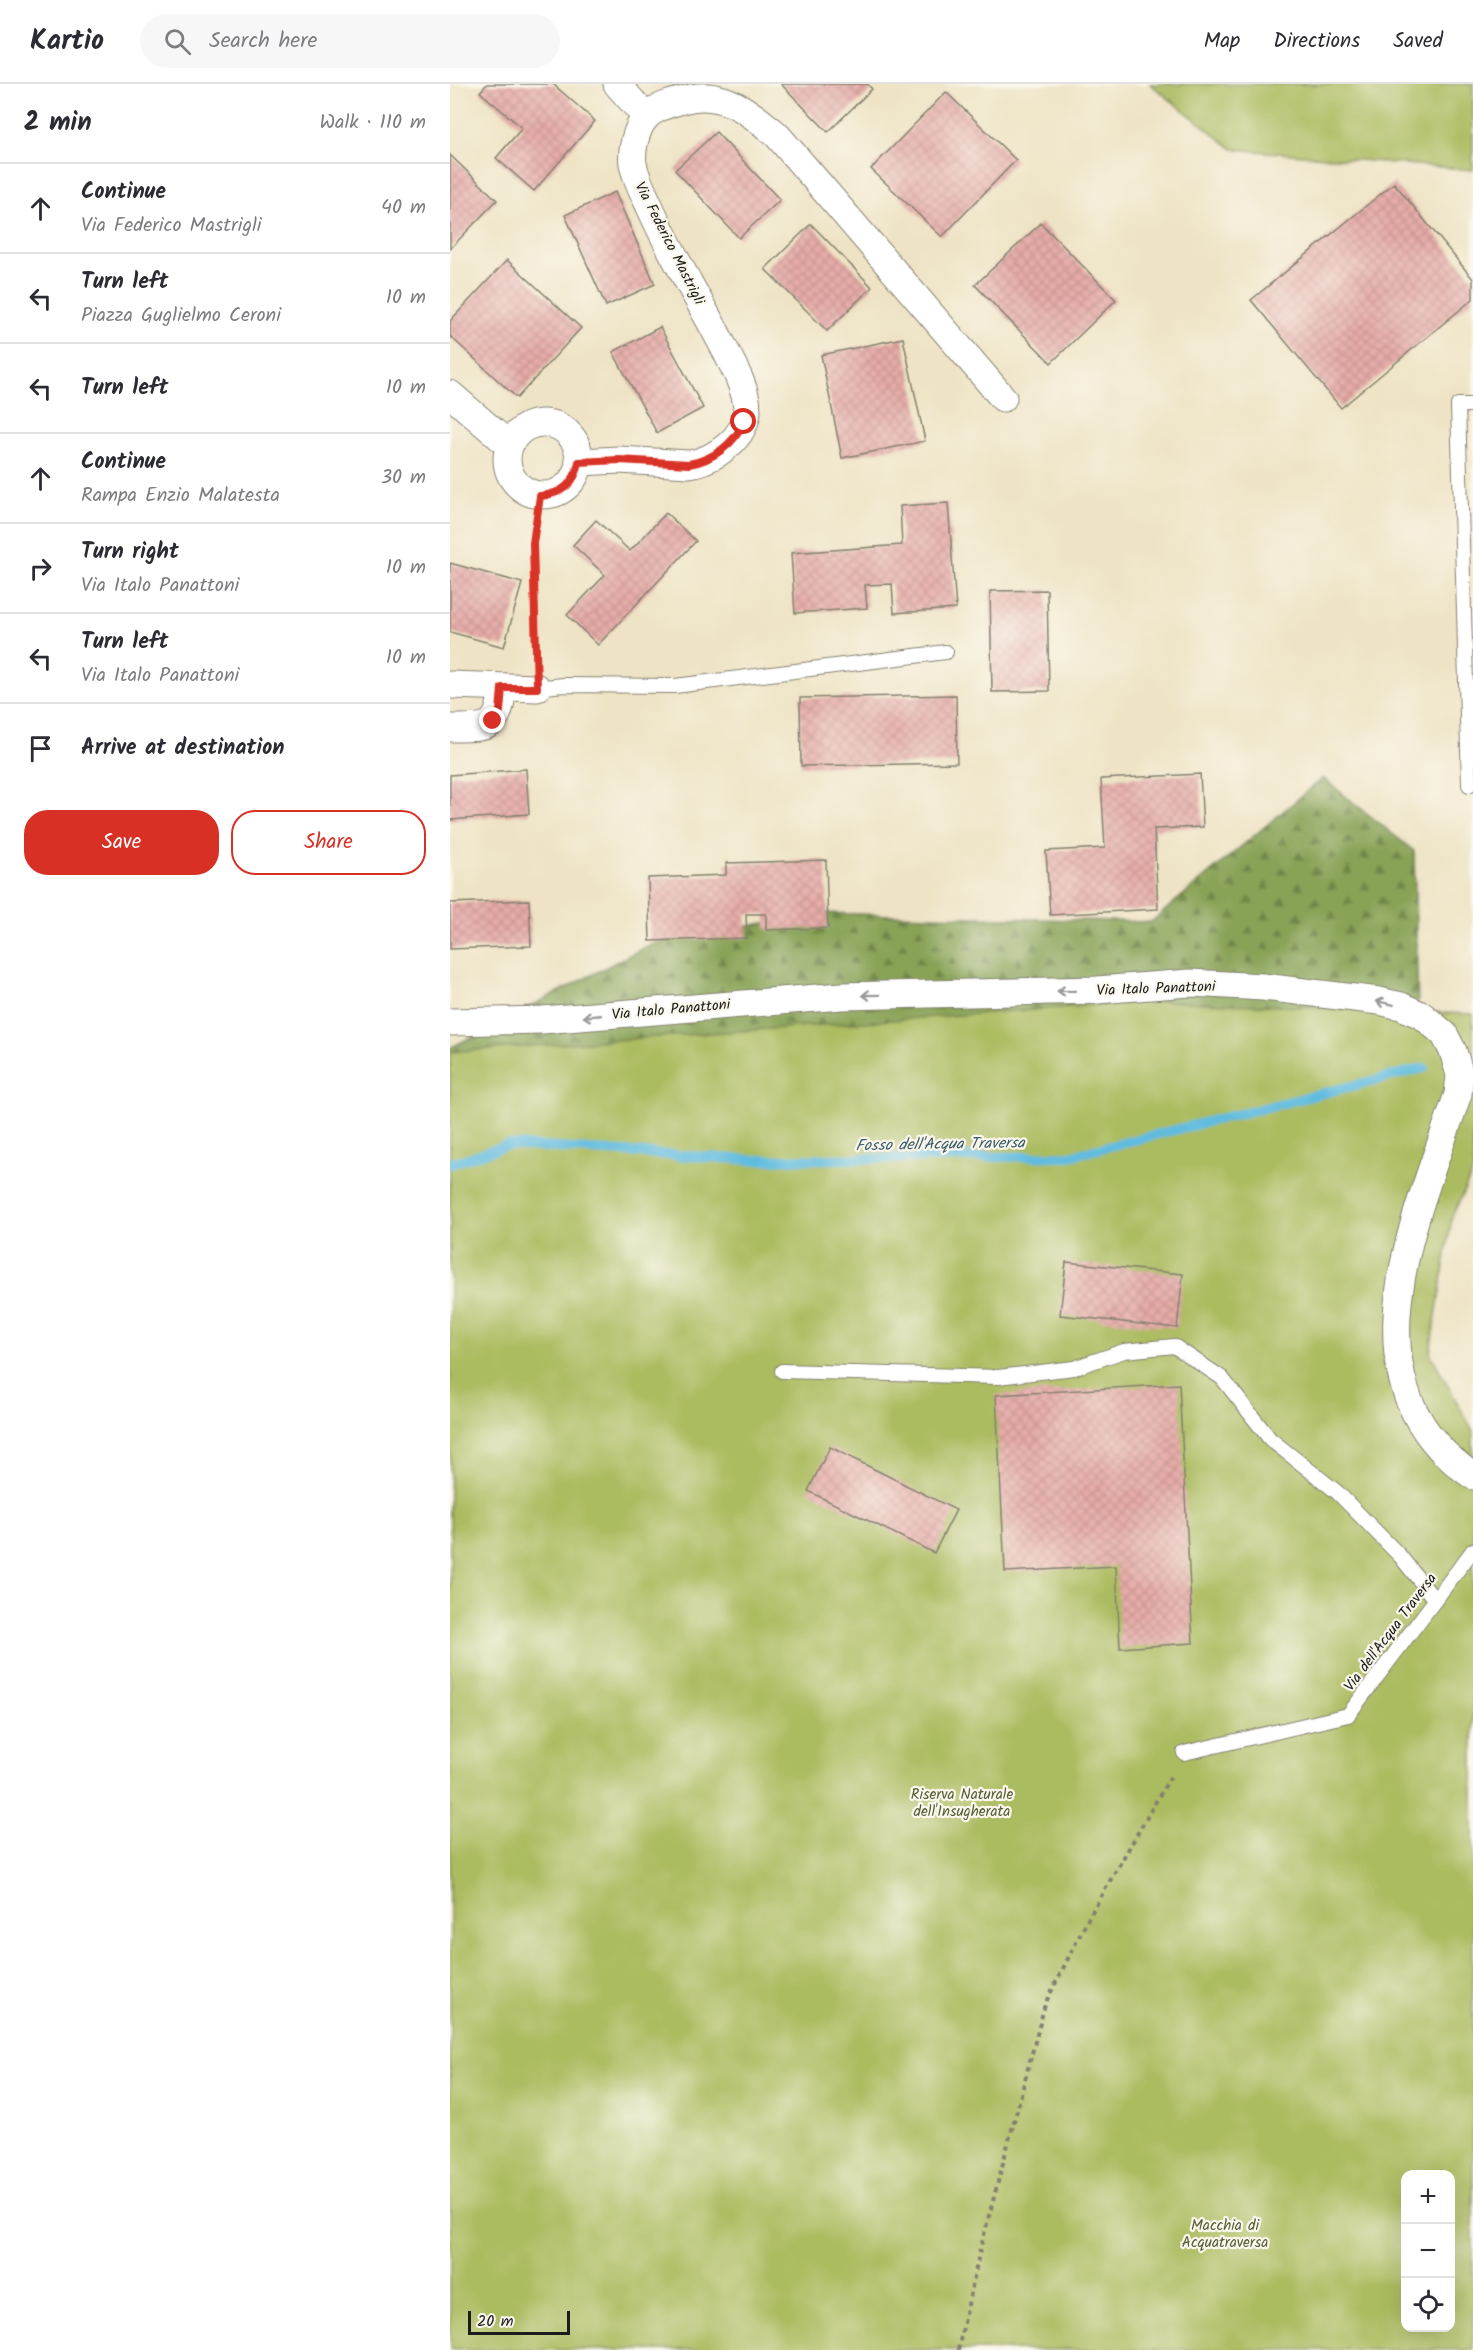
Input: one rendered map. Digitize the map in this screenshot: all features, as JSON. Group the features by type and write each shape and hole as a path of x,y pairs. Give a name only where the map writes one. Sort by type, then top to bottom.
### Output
{"street":[{"path":"617,84 646,117 665,105 687,98 709,96 729,101 754,116 777,135 1003,398"},
{"name":"Via Federico Mastrigli","path":"579,462 619,460 689,464 699,462 716,454 730,443 741,430 747,412 744,389 731,359 674,257 633,164 638,131 646,117"},
{"path":"450,394 509,445"},
{"path":"546,423 567,431 579,450 579,462 577,473 571,483 562,490 540,496 519,488 507,468 507,456 509,445 524,428 546,423"},
{"path":"450,685 537,688"},
{"path":"450,728 478,728 490,723 500,711 502,688"},
{"name":"Via Italo Panattoni","path":"450,1022 542,1020 842,996 1097,990 1190,983 1263,987 1379,1001 1401,1006 1423,1016 1437,1027 1448,1041 1458,1062 1460,1075 1458,1094 1425,1188 1405,1256 1398,1299 1396,1339 1401,1378 1415,1414 1440,1448 1473,1476"}],"lane":[{"path":"1469,785 1469,661 1458,405 1473,405"},
{"path":"537,688 563,685 675,686 946,652"},
{"path":"782,1371 998,1377 1074,1368 1124,1352 1174,1346 1222,1378 1270,1439 1336,1492 1400,1556 1435,1600"},
{"name":"Via dell'Acqua Traversa","path":"1184,1753 1348,1715 1473,1550"}],"path":[{"path":"537,688 533,543 540,496"},
{"path":"958,2350 980,2250 1045,2004 1089,1917 1184,1753"}],"green space":[{"path":"1150,84 1473,84 1473,170 1233,149"},
{"path":"1323,778 1414,851 1420,1089 450,1256 450,1048 651,944 819,913 1151,922"},
{"name":"Riserva Naturale dell'Insugherata","path":"1154,1001 1473,1014 1473,1171 1452,1217 1430,1353 1473,1431 1473,2350 450,2350 450,1052"}],"building":[{"path":"487,84 553,84 595,121 534,191 496,158 522,128 480,92"},
{"path":"781,84 867,84 872,89 828,132"},
{"path":"946,92 1016,160 942,237 871,169"},
{"path":"716,132 780,200 739,238 675,170"},
{"path":"450,155 497,200 450,249"},
{"path":"1394,183 1473,279 1473,299 1341,408 1251,300"},
{"path":"615,192 655,284 606,306 565,215"},
{"path":"1041,223 1116,300 1051,363 975,285"},
{"path":"811,224 872,287 827,331 765,269"},
{"path":"507,260 581,328 517,398 450,336 450,321"},
{"path":"660,327 703,408 657,433 613,352"},
{"path":"903,338 925,441 842,458 821,355"},
{"path":"948,503 956,609 894,613 892,584 865,585 867,608 795,613 791,553 902,545 900,506"},
{"path":"666,513 696,541 598,645 567,615 605,575 573,545 596,520 630,551"},
{"path":"450,563 522,583 504,647 450,632"},
{"path":"1047,590 1049,691 992,692 990,591"},
{"path":"956,695 957,763 801,766 800,698"},
{"path":"526,769 529,814 450,820 450,775"},
{"path":"1200,774 1203,827 1154,829 1158,909 1050,915 1046,851 1105,848 1101,779"},
{"path":"826,860 828,928 766,930 766,914 746,914 747,938 650,941 648,878 726,875 726,863"},
{"path":"529,900 531,946 450,949 450,903"},
{"path":"1066,1262 1183,1274 1177,1328 1060,1315"},
{"path":"1179,1384 1193,1643 1120,1648 1116,1566 1005,1572 996,1395"},
{"path":"830,1447 956,1510 934,1553 808,1491"}],"waterway":[{"name":"Fosso dell'Acqua Traversa","path":"450,1164 508,1145 754,1160 1070,1156 1424,1068"}],"route":[{"path":"493,721 500,711 502,688 537,688 533,543 540,496 552,495 571,483 577,473 579,462 619,460 689,464 699,462 716,454 730,443 741,430 744,422"}],"park label":[{"name":"Macchia di Acquatraversa","path":"1225,2234"}]}
